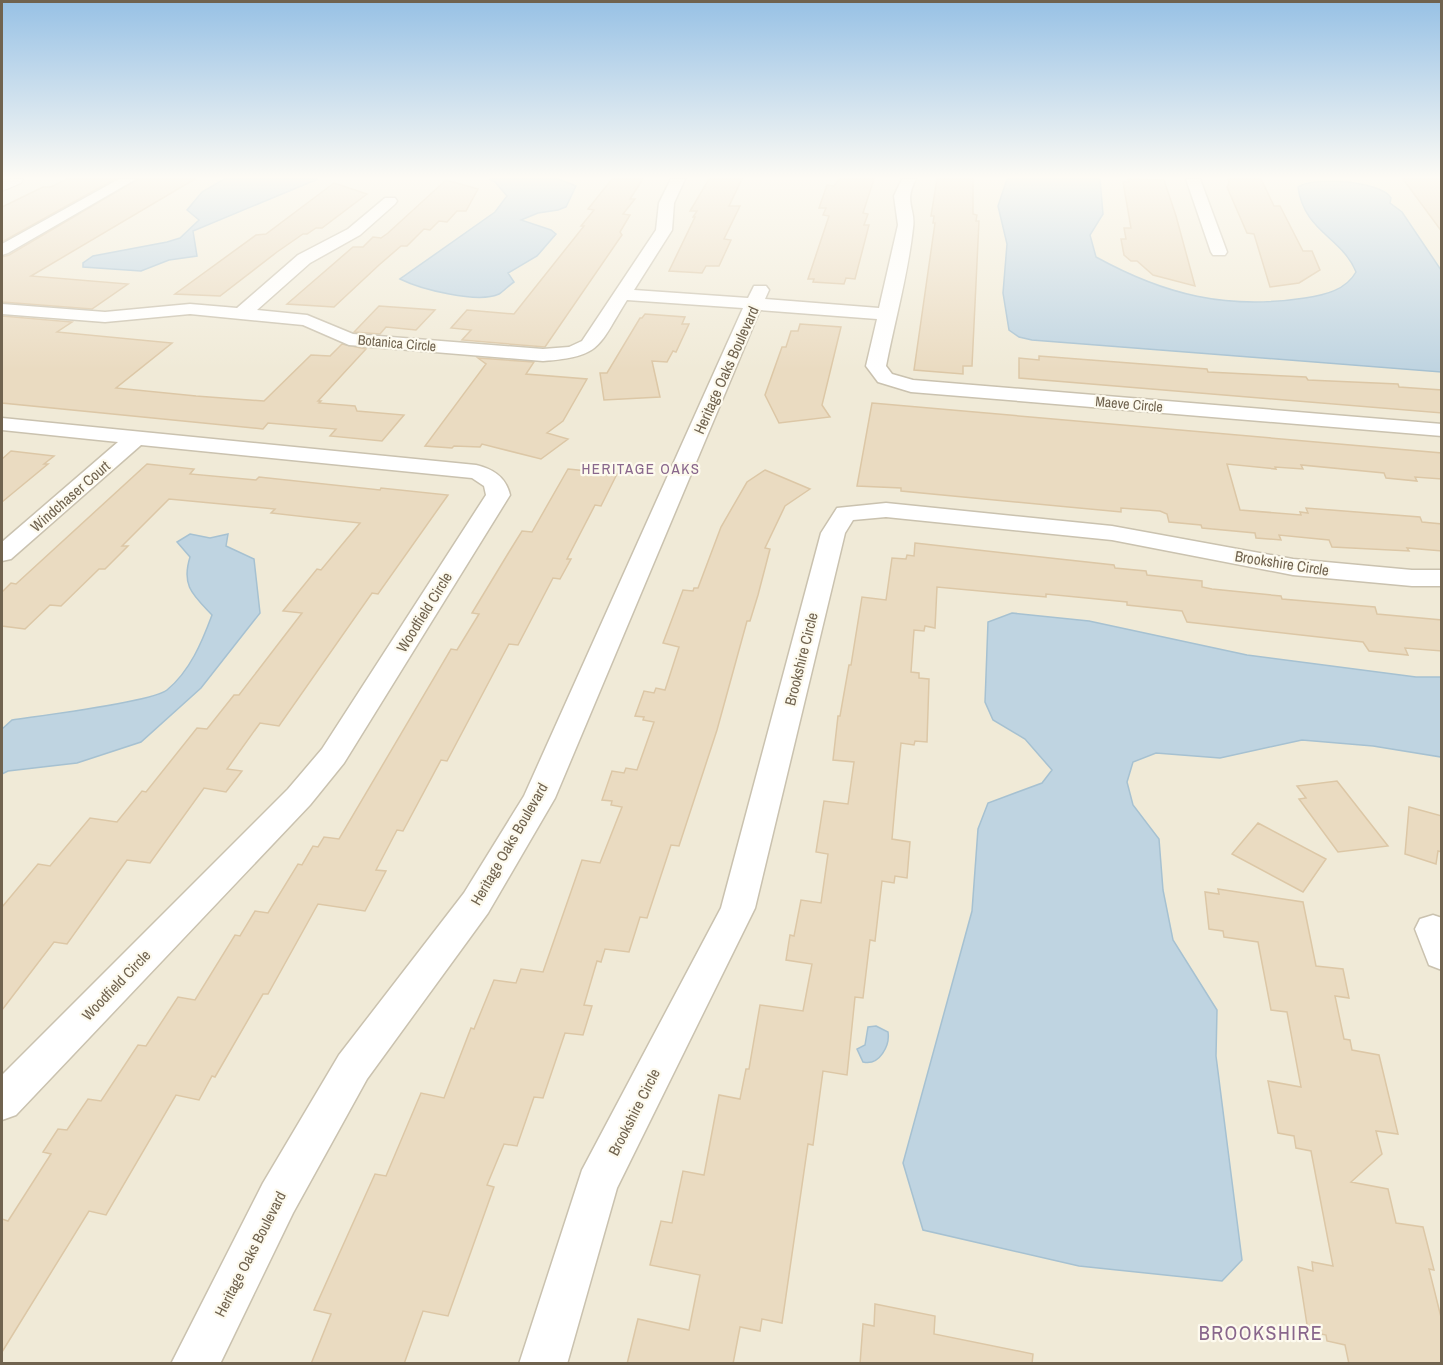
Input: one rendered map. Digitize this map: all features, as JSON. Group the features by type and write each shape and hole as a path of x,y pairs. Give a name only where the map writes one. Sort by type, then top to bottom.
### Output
{"street":[{"path":"241,314 304,259 334,243"},
{"name":"Botanica Circle","path":"2,309 105,317 190,309 307,320 349,339 543,355 573,353 590,345 656,243"},
{"name":"Maeve Circle","path":"902,243 876,366 885,378 911,386 1442,430"},
{"path":"1216,243 1219,252"},
{"path":"627,287 888,307"},
{"name":"Heritage Oaks Boulevard","path":"195,1364 278,1198 353,1067 476,903 539,798 757,297"},
{"name":"Woodfield Circle","path":"2,424 476,472 489,478 497,488 498,495 333,756 299,797 2,1102"},
{"name":"Windchaser Court","path":"2,554 137,437"},
{"name":"Brookshire Circle","path":"543,1364 597,1184 738,908 833,533 845,513 886,510 1112,533 1293,567 1412,578 1442,578"}],"shaded area":[{"path":"2,243 1441,243 1441,1363 2,1363"}],"water":[{"path":"163,243 195,243 197,256 169,260 141,271 83,267 83,263 93,256"},
{"path":"451,243 548,243 537,256 508,273 514,282 499,294 490,297 449,294 400,279"},
{"path":"1092,243 1096,257 1147,281 1197,296 1249,302 1305,298 1327,293 1347,283 1356,272 1350,260 1334,243 1423,243 1441,270 1441,372 1032,340 1019,337 1009,330 1003,293 1007,244"},
{"path":"190,534 210,538 228,534 226,546 254,559 260,613 201,688 141,742 77,763 8,771 2,774 2,729 12,720 94,708 157,695 167,690 182,674 199,646 212,615 194,596 188,583 190,557 177,542"},
{"path":"1012,613 1089,621 1247,655 1416,677 1441,677 1441,757 1373,746 1302,740 1220,758 1156,753 1133,762 1127,782 1133,805 1159,839 1163,890 1173,940 1217,1010 1216,1056 1242,1260 1222,1281 1079,1266 923,1230 903,1163 972,911 978,829 988,803 1042,783 1052,770 1025,739 993,720 985,702 988,622"},
{"path":"876,1026 888,1032 887,1043 879,1058 863,1062 857,1049 865,1045 868,1027"}],"building":[{"path":"30,243 87,243 31,276 128,284 92,309 2,302 2,257"},
{"path":"245,243 290,243 220,296 175,294"},
{"path":"367,243 410,243 407,246 401,246 334,307 287,304 353,247 363,247"},
{"path":"571,243 617,243 545,347 462,340 471,330 451,328 467,310 514,314"},
{"path":"683,243 730,243 719,266 706,266 702,273 669,271"},
{"path":"820,243 864,243 855,279 846,278 844,284 813,282 814,279 808,279"},
{"path":"932,243 978,243 972,366 963,366 963,374 914,370"},
{"path":"1122,243 1183,243 1195,286 1153,275 1137,261 1131,261 1124,255"},
{"path":"1257,243 1299,243 1303,251 1312,251 1320,270 1299,283 1270,287"},
{"path":"379,306 435,310 416,330 386,327 380,334 354,332"},
{"path":"645,314 685,317 682,324 689,324 676,352 673,351 667,362 652,361 660,397 604,400 600,373 607,373 640,318"},
{"path":"2,316 72,322 57,332 172,343 116,388 196,396 264,401 311,355 330,356 342,344 366,349 318,401 321,401 319,403 355,406 357,411 404,415 382,441 330,436 336,429 268,423 263,429 2,403"},
{"path":"800,324 841,327 822,405 830,417 779,423 765,395 782,347 786,347 791,331 798,331"},
{"path":"1039,356 1207,369 1208,372 1306,377 1308,380 1398,384 1399,387 1442,390 1442,413 1019,378 1019,358 1039,360"},
{"path":"478,358 534,362 526,374 587,379 563,421 547,433 568,439 541,459 482,444 480,447 454,446 452,448 425,446 486,364"},
{"path":"872,403 1442,453 1442,479 1415,477 1417,481 1386,478 1384,473 1301,465 1303,469 1227,464 1240,510 1301,515 1300,512 1308,513 1306,508 1420,517 1422,522 1442,524 1442,551 1332,547 1329,540 1279,535 1281,540 1256,538 1255,533 1169,522 1167,514 1160,511 1121,508 1121,512 901,491 901,488 857,486"},
{"path":"11,451 54,456 44,464 48,464 2,502 2,459"},
{"path":"147,464 194,469 190,474 256,480 259,477 448,495 378,594 372,593 279,726 260,723 227,769 242,771 226,792 204,788 150,863 127,860 67,944 54,942 2,1010 2,907 38,864 50,866 90,818 117,822 142,791 146,792 197,728 207,729 234,695 239,695 302,613 283,611 317,569 321,570 360,523 271,513 275,509 169,499 122,546 128,546 105,569 99,569 61,606 50,605 25,629 2,626 2,592 11,583 16,584"},
{"path":"568,469 617,474 601,506 595,505 567,559 571,559 560,579 553,578 518,645 509,644 447,761 441,760 403,831 397,830 376,870 386,871 365,911 318,904 268,994 263,994 215,1077 212,1076 199,1100 176,1095 106,1215 89,1211 2,1352 2,1219 8,1221 51,1154 43,1152 58,1129 67,1130 88,1099 101,1101 138,1045 146,1046 178,997 195,1000 235,935 240,936 255,911 268,913 298,864 302,865 313,846 318,847 324,837 339,839 451,649 457,650 479,614 472,613 509,552 522,531 532,532"},
{"path":"765,470 810,489 785,506 765,548 770,549 758,595 750,621 747,621 717,730 679,846 671,845 647,918 640,917 629,952 605,949 601,962 597,961 584,1005 592,1006 583,1035 565,1033 543,1098 534,1097 517,1146 504,1144 487,1185 494,1187 448,1316 423,1311 404,1364 311,1364 331,1314 314,1310 375,1174 386,1176 421,1093 444,1098 471,1028 474,1029 494,980 516,983 521,969 543,972 582,860 600,863 622,807 611,805 612,801 602,800 612,771 624,773 626,768 637,770 654,722 635,716 644,691 654,693 656,688 665,690 679,647 663,643 683,590 693,591 694,588 698,588 721,527 747,482"},
{"path":"915,543 1114,565 1115,568 1146,571 1147,575 1202,581 1202,587 1212,589 1281,596 1282,599 1375,607 1377,614 1442,620 1442,651 1405,648 1408,655 1369,651 1363,642 1187,622 1182,611 1127,605 1127,602 937,587 935,628 925,626 924,631 914,630 911,672 919,673 919,678 929,679 927,742 915,741 914,745 901,743 892,839 910,842 907,878 895,876 894,883 882,881 875,941 870,940 863,998 855,997 847,1075 823,1071 813,1145 808,1144 782,1323 762,1319 760,1331 740,1327 733,1364 627,1364 638,1319 689,1330 700,1275 650,1265 661,1221 672,1223 683,1171 704,1175 719,1095 740,1099 746,1069 749,1069 760,1005 803,1011 812,964 786,960 790,935 794,936 801,900 821,903 828,854 816,852 824,801 848,804 854,762 833,760 838,716 840,716 849,665 851,665 862,597 886,600 892,558 906,559 907,555 914,556"},
{"path":"1337,781 1388,846 1338,852 1299,799 1306,798 1297,786"},
{"path":"1409,807 1442,816 1442,852 1438,851 1436,864 1405,854"},
{"path":"1258,823 1326,859 1303,892 1232,854"},
{"path":"1218,889 1303,902 1316,966 1343,969 1349,998 1335,996 1344,1039 1350,1040 1352,1050 1379,1055 1398,1134 1376,1131 1382,1154 1351,1182 1388,1189 1396,1223 1423,1227 1434,1270 1429,1269 1442,1321 1442,1364 1349,1364 1345,1345 1327,1341 1326,1335 1308,1331 1298,1267 1313,1271 1312,1262 1333,1266 1311,1151 1296,1148 1294,1136 1278,1133 1268,1081 1301,1087 1287,1012 1271,1010 1258,942 1224,937 1223,931 1209,929 1205,892 1219,894"},
{"path":"875,1304 935,1316 934,1334 1033,1354 1032,1364 860,1364 863,1324 874,1326"}],"district":[{"name":"HERITAGE OAKS","path":"641,468"},
{"name":"BROOKSHIRE","path":"1261,1332"}]}
